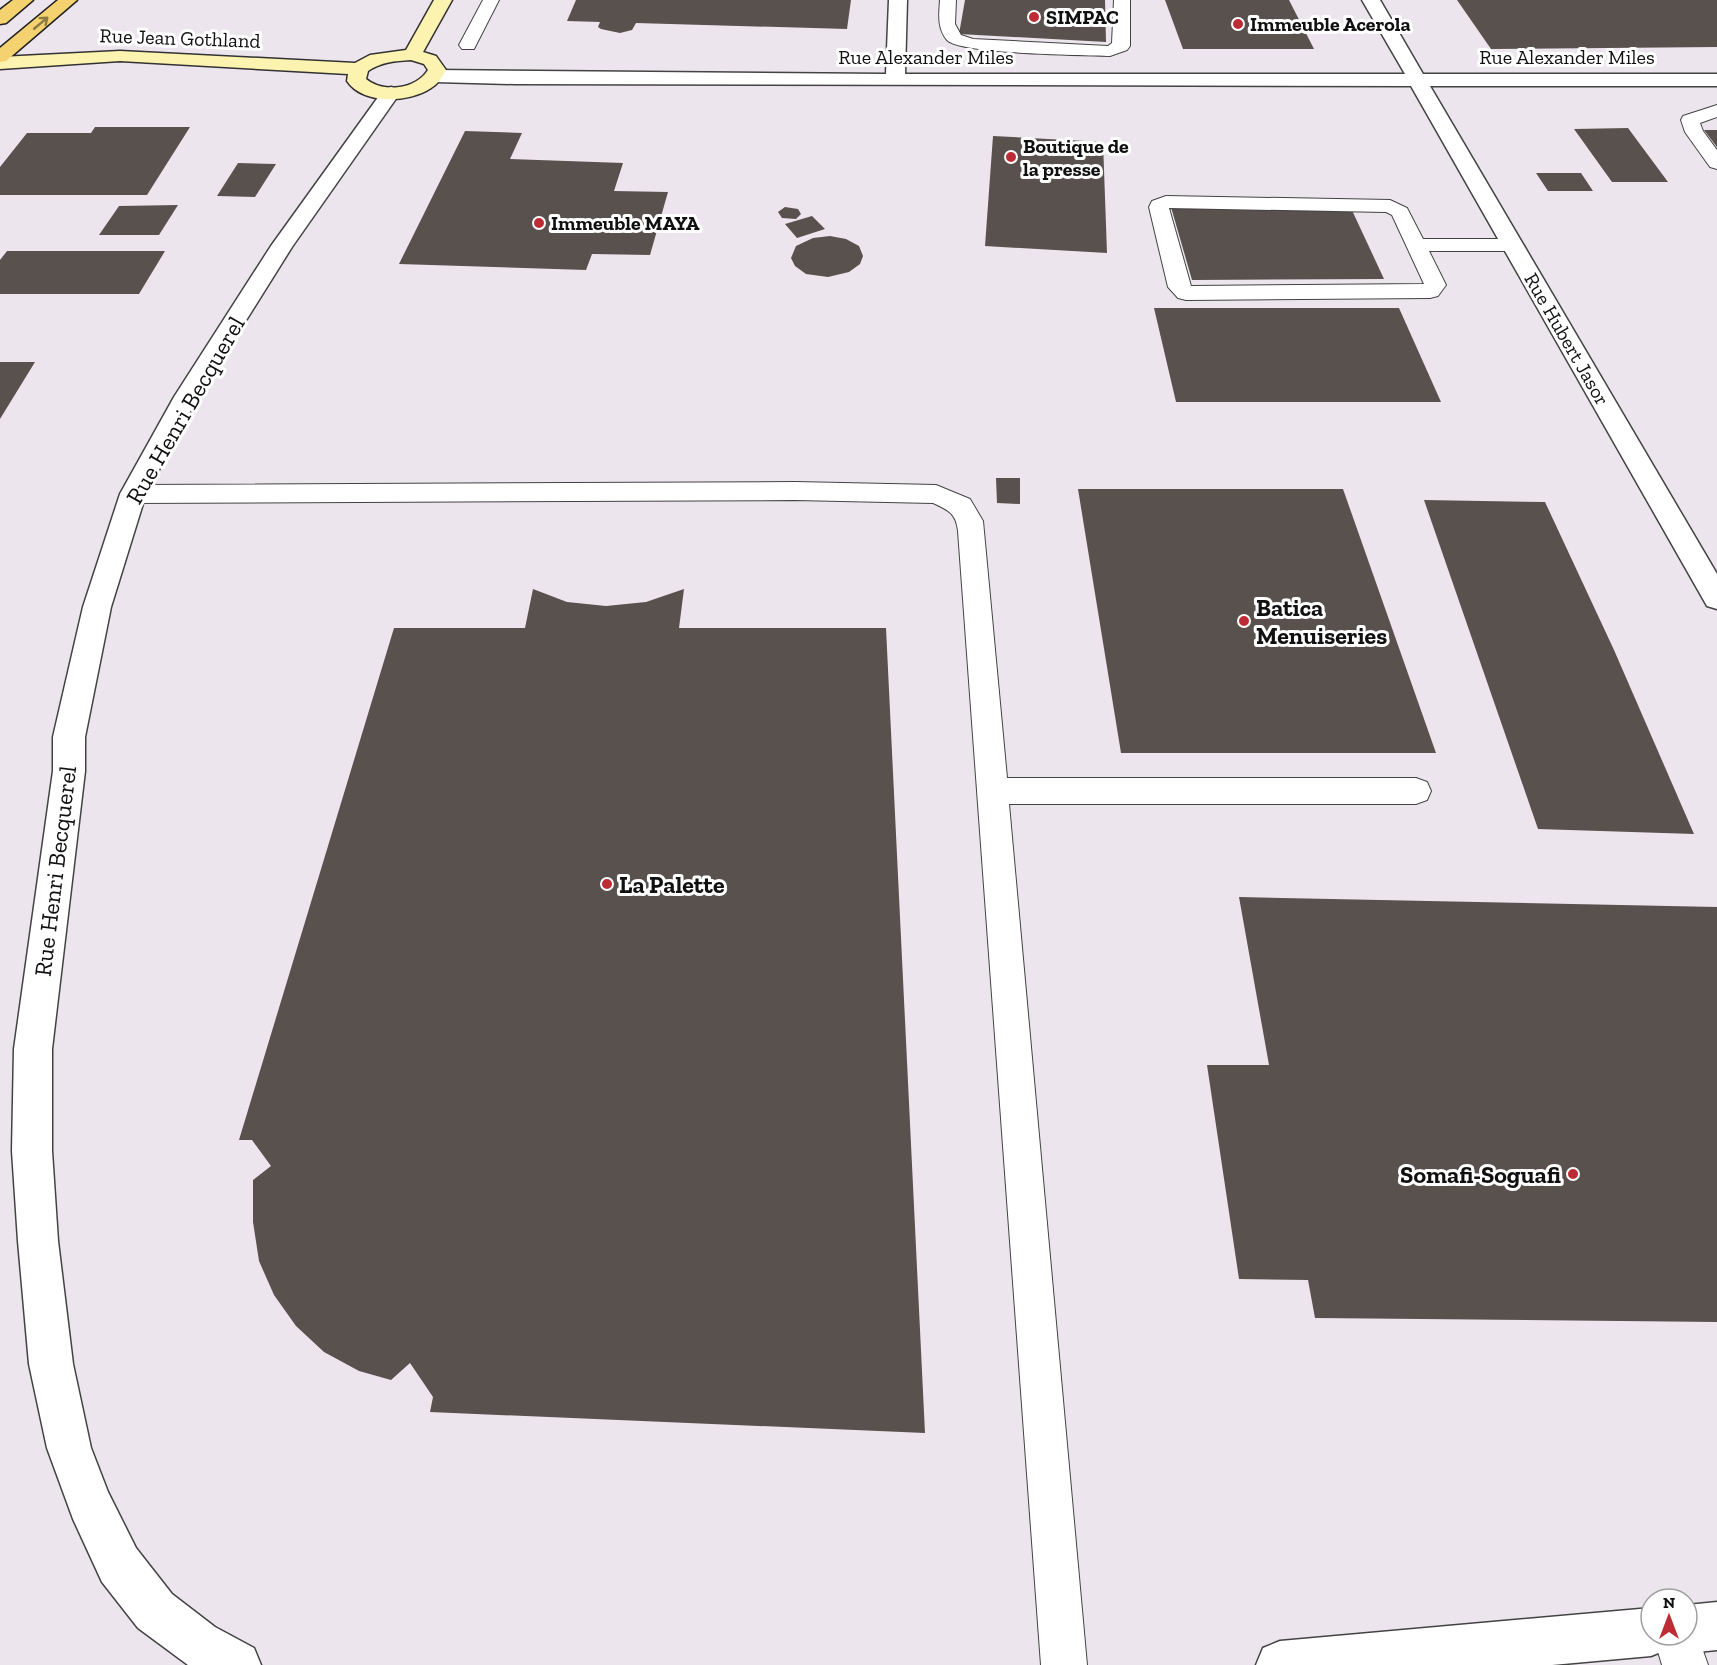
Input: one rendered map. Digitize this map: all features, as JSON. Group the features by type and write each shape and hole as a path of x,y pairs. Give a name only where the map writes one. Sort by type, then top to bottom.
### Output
{"main road":[{"path":"0,19 24,0"},
{"path":"7,51 69,0"}],"street":[{"path":"412,54 443,0"},
{"path":"895,80 898,0"},
{"path":"1371,0 1417,80"},
{"path":"412,54 422,56 436,64 435,76 418,87 391,93 368,90 356,81 355,75 358,69 375,60 387,56 412,54"},
{"name":"Rue Jean Gothland","path":"0,63 120,56 358,69"},
{"name":"Rue Alexander Miles","path":"435,76 895,80 1717,80"},
{"name":"Rue Hubert Jasor","path":"1417,80 1717,599"},
{"name":"Rue Henri Becquerel","path":"237,1665 198,1644 155,1611 119,1565 89,1503 69,1448 51,1364 38,1241 32,1151 33,1049 69,771 69,737 97,607 133,494 186,397 282,246 391,93"},
{"path":"1699,1628 1717,1626"},
{"path":"1280,1665 1399,1660 1639,1633"}],"lane":[{"path":"468,45 491,0"},
{"path":"948,0 947,24 954,38 971,44 1110,51 1121,46 1122,0"},
{"path":"1717,111 1690,120 1694,132 1717,163"},
{"path":"1166,202 1390,206 1400,212 1417,245 1435,285 1430,291 1186,293 1179,287 1159,205 1166,202"},
{"path":"1417,245 1513,245"},
{"path":"133,494 795,491 936,494 961,505 970,521 971,531 1065,1665"},
{"path":"993,791 1416,791"},
{"path":"1680,1647 1685,1665"}],"shaded area":[{"path":"0,0 1717,0 1717,1665 0,1665"}],"building":[{"path":"576,0 851,0 847,29 636,23 632,30 620,33 601,29 598,27 600,22 567,21"},
{"name":"SIMPAC","path":"965,0 1105,0 1106,42 959,34"},
{"name":"Immeuble Acerola","path":"1165,0 1289,0 1314,49 1183,49"},
{"path":"1457,0 1717,0 1717,47 1491,49"},
{"path":"95,127 190,127 147,195 0,195 0,167 27,133 91,133"},
{"path":"1628,128 1668,182 1612,182 1574,129"},
{"path":"1704,130 1717,130 1717,147"},
{"name":"Immeuble MAYA","path":"465,131 522,133 510,159 623,163 614,191 668,192 650,255 592,254 586,270 399,264"},
{"path":"993,136 1103,142 1107,253 985,246"},
{"path":"238,163 276,164 255,197 217,196"},
{"path":"1536,173 1581,173 1593,191 1548,191"},
{"path":"178,205 159,235 99,235 119,206"},
{"path":"1350,206 1384,279 1192,280 1171,207"},
{"path":"785,207 798,209 801,214 796,219 782,218 778,212"},
{"path":"812,216 825,229 797,238 785,224"},
{"path":"830,236 846,239 859,246 863,256 860,264 849,272 828,277 806,274 795,266 791,258 796,246 813,238"},
{"path":"7,251 165,251 139,294 0,294 0,260"},
{"path":"1154,308 1399,308 1441,402 1176,402"},
{"path":"0,362 35,362 0,419"},
{"path":"996,478 1020,478 1020,504 997,503"},
{"name":"Batica Menuiseries","path":"1078,489 1343,489 1436,753 1121,753"},
{"path":"1424,500 1545,502 1614,650 1694,834 1538,829"},
{"name":"La Palette","path":"533,589 567,602 606,606 646,602 684,589 679,628 886,628 925,1433 430,1412 433,1397 410,1363 391,1380 359,1371 324,1352 296,1326 274,1295 259,1261 253,1222 253,1180 271,1166 252,1140 239,1140 394,628 525,628"},
{"path":"1239,897 1717,907 1717,1322 1315,1318 1308,1280 1239,1279 1207,1065 1269,1065"}],"place":[{"name":"SIMPAC","path":"1034,17"},
{"name":"Immeuble Acerola","path":"1238,24"},
{"name":"Boutique de la presse","path":"1011,157"},
{"name":"Immeuble MAYA","path":"539,223"},
{"name":"Batica Menuiseries","path":"1244,621"},
{"name":"La Palette","path":"607,884"},
{"name":"Somafi-Soguafi","path":"1573,1174"}]}
